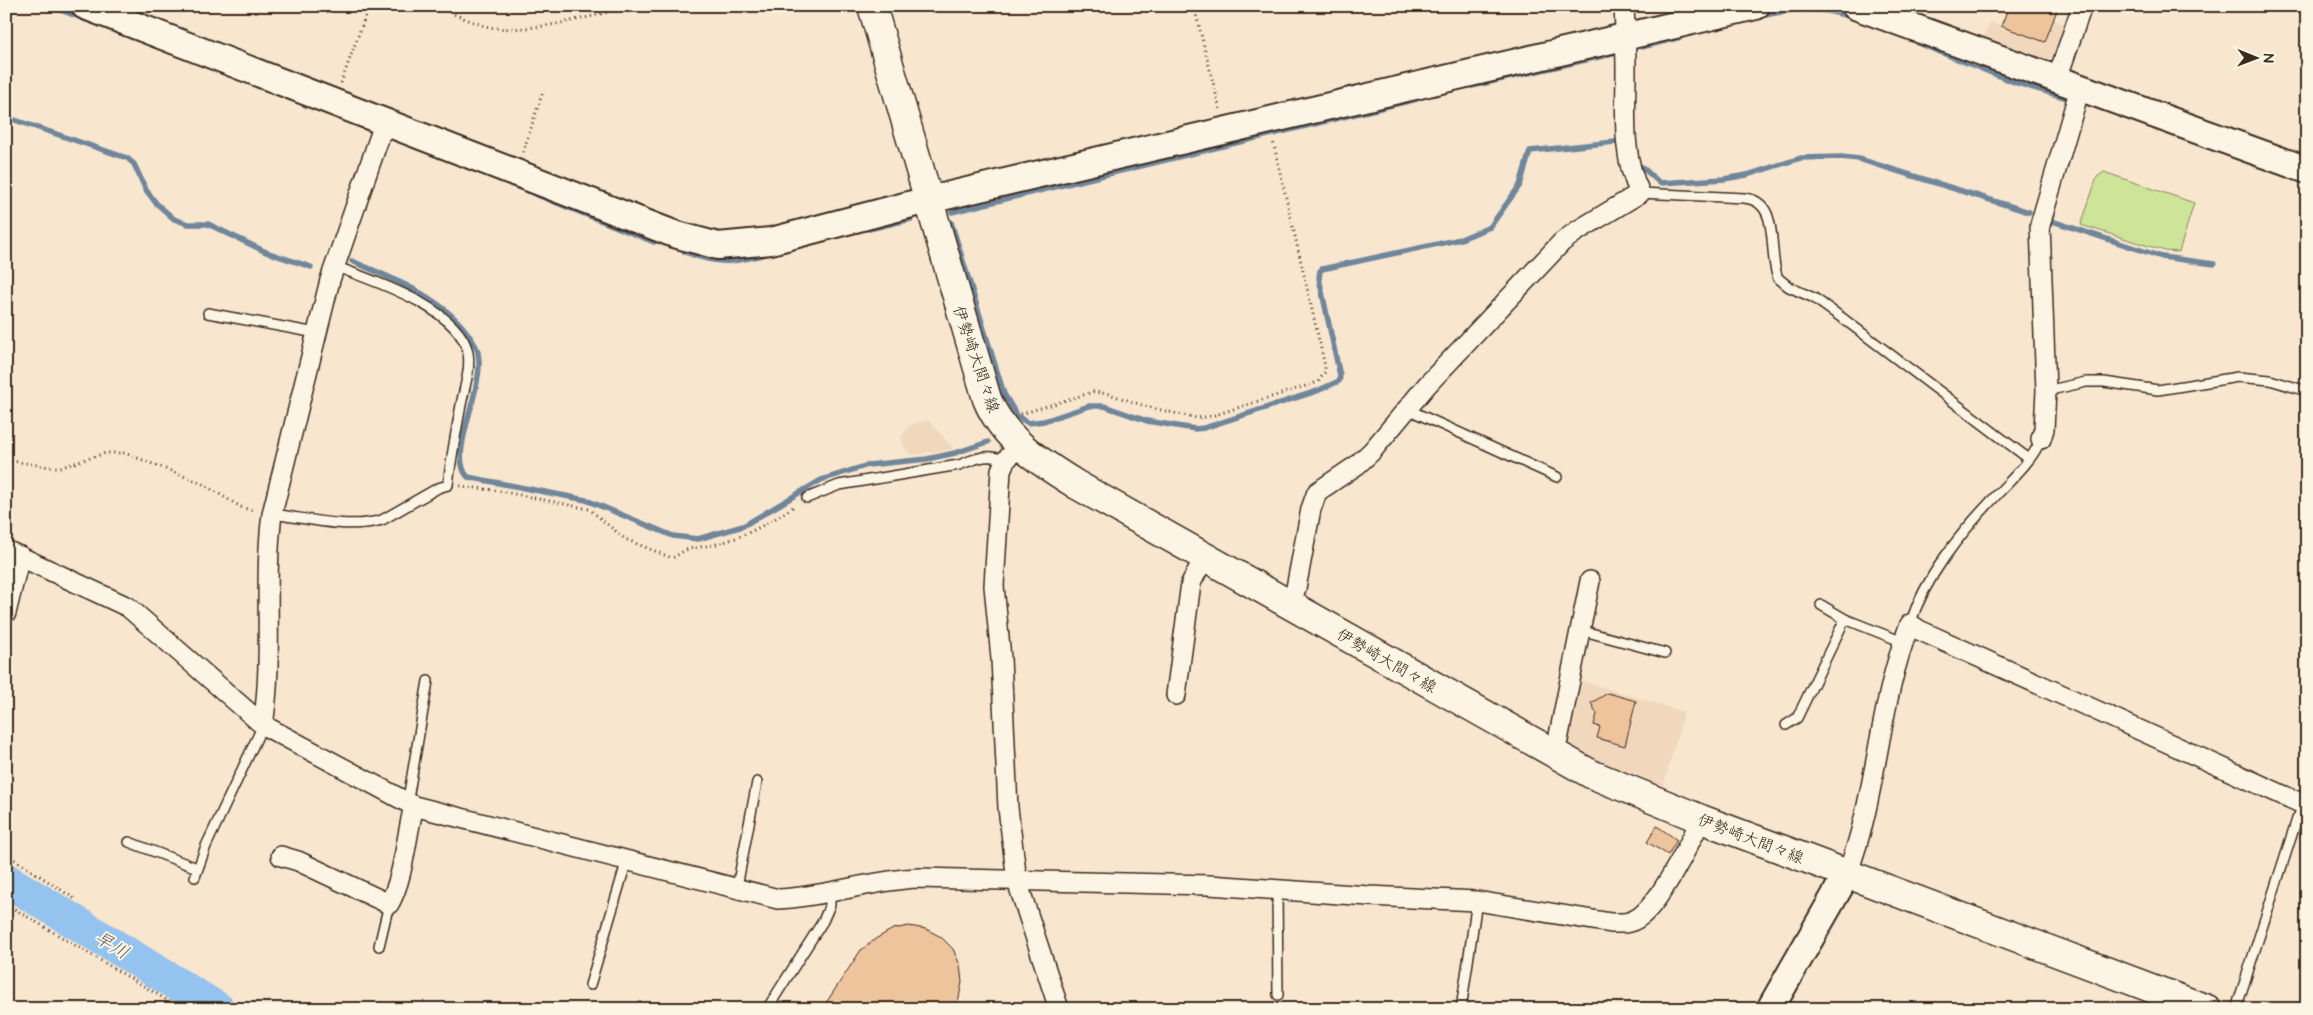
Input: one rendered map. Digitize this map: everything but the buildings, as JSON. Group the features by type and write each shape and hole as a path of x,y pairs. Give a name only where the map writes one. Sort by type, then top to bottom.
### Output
{"main road":[{"name":"伊勢崎大間々線","path":"872,6 980,380 1012,453 1039,462 1550,753 1591,774 1700,819 1847,874 2170,1002 2208,1009"}],"street":[{"path":"85,6 674,234 718,246 734,246 771,241 928,201 1756,6"},
{"path":"1290,604 1296,588 1311,508 1317,492 1357,465 1372,451 1427,385 1465,347 1562,242 1576,231 1640,193 1630,169 1625,140 1624,6"},
{"path":"2041,439 2044,429 2046,391 2040,225 2082,6"},
{"path":"1858,7 2307,170"},
{"path":"263,725 267,698 270,622 268,546 272,514 334,266 384,121"},
{"path":"1012,453 1001,470 997,502 994,586 1001,658 1008,808 1017,881 1060,1009"},
{"path":"6,613 13,553 128,607 263,725 410,804 778,899 796,898 892,879 1208,885 1477,901 1611,923 1628,923 1649,909 1691,839 1700,819"},
{"path":"1176,695 1192,583 1205,556"},
{"path":"1550,753 1558,740 1590,582"},
{"path":"1770,1009 1847,874 1863,819 1892,684 1903,642 1910,624 1919,630 2305,805"},
{"path":"281,856 298,861 388,904 392,898 401,866 410,804"}],"lane":[{"path":"1640,193 1744,198 1757,201 1763,205 1768,217 1775,272 1778,278 1789,288 1814,298 1845,320 2028,459"},
{"path":"272,514 351,524 372,522 382,520 438,488 448,485 467,375 468,354 465,342 447,321 419,301 334,266"},
{"path":"208,313 316,333"},
{"path":"2046,391 2086,382 2104,382 2158,390 2238,377 2270,380 2307,391"},
{"path":"1407,410 1557,477"},
{"path":"1910,624 1930,581 1953,545 2028,459 2041,439"},
{"path":"808,498 839,485 959,465 990,456 1012,453"},
{"path":"1820,605 1844,619 1903,642"},
{"path":"1786,725 1797,718 1844,619"},
{"path":"1580,630 1666,653"},
{"path":"410,804 410,793 428,681"},
{"path":"129,842 196,873 263,725"},
{"path":"737,887 757,782"},
{"path":"2236,1009 2297,819 2305,805"},
{"path":"590,985 627,860"},
{"path":"1276,889 1278,995"},
{"path":"766,1009 823,921 830,905 830,892"},
{"path":"1462,1009 1477,901"},
{"path":"379,946 388,904"}],"path":[{"path":"335,102 368,6"},
{"path":"436,6 483,26 518,29 590,16 629,6"},
{"path":"1194,6 1226,132"},
{"path":"516,172 543,91"},
{"path":"998,421 1093,392 1198,418 1212,416 1309,385 1322,378 1324,366 1269,122"},
{"path":"6,460 62,467 106,452 125,453 201,483 241,507 272,514"},
{"path":"448,485 500,491 589,509 625,539 672,558 687,549 698,549 723,543 772,521 808,498"},
{"path":"6,854 75,899"},
{"path":"6,904 182,1009"}],"shaded area":[{"path":"2054,20 2068,25 2057,56 2049,61 2007,46 2004,54 1980,45 1990,22 2009,29 2049,32"},
{"path":"928,420 954,449 911,455 906,450 901,438 909,425"},
{"path":"1576,679 1684,712 1662,791 1618,774 1563,744"}],"green space":[{"path":"2104,172 2194,203 2179,252 2165,251 2081,225 2097,177"}],"waterway":[{"path":"50,6 87,20"},
{"path":"1758,17 1794,10 1827,11 1852,17"},
{"path":"1642,47 1681,37"},
{"path":"1918,43 2014,82 2074,100"},
{"path":"1472,86 1612,54"},
{"path":"952,212 1417,99"},
{"path":"6,117 127,158 134,164 146,190 156,203 174,219 188,224 208,224 266,252 311,267"},
{"path":"951,222 1004,394 1017,416 1028,423 1044,421 1089,406 1104,406 1147,421 1195,429 1204,428 1317,391 1339,381 1340,376 1319,278 1322,269 1461,239 1490,227 1520,185 1530,151 1615,142"},
{"path":"1642,167 1660,183 1724,179 1747,175 1801,158 1841,157 1859,159 2029,212"},
{"path":"510,184 654,242"},
{"path":"869,229 911,219"},
{"path":"2052,221 2162,257 2214,264"},
{"path":"685,252 716,261 734,261 765,254"},
{"path":"352,261 404,284 437,303 452,315 475,345 479,359 478,375 464,433 462,451 462,466 468,477 586,500 673,536 698,539 743,526 821,480 868,465 927,459 955,453 988,442"},
{"name":"早川","path":"6,880 218,1009"}]}
